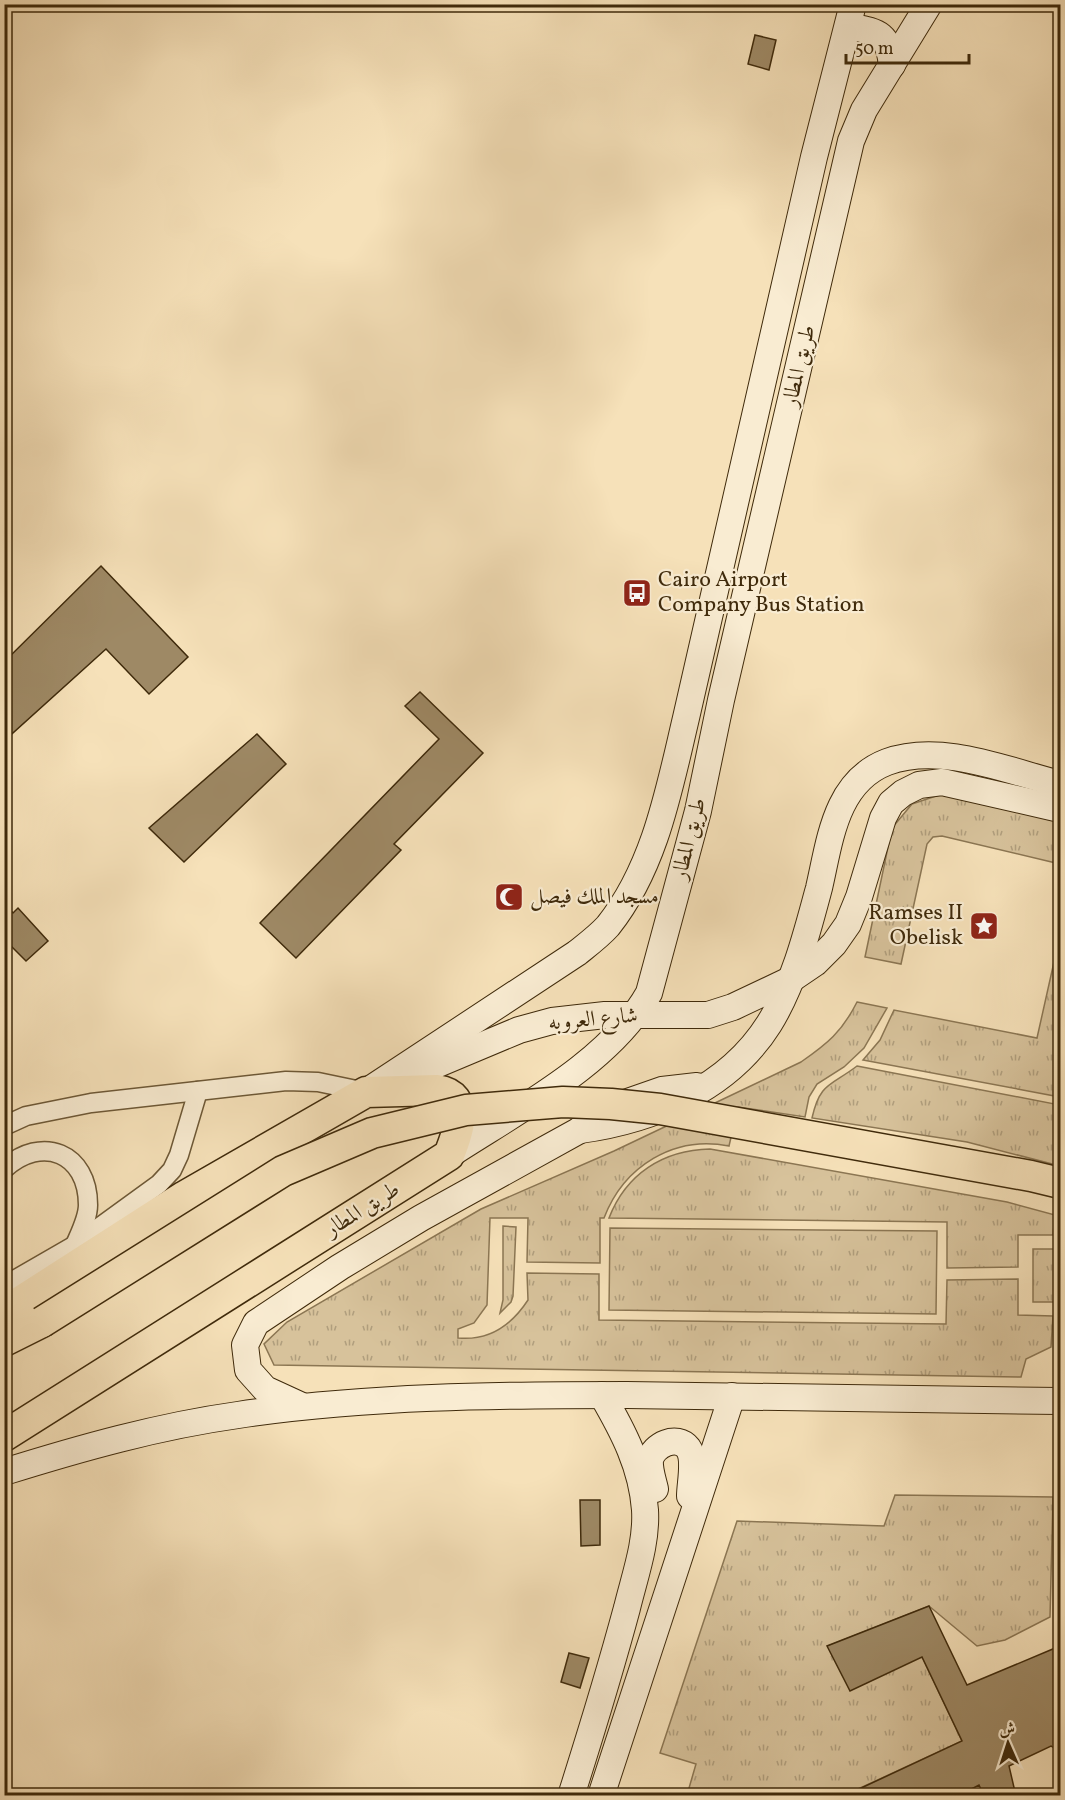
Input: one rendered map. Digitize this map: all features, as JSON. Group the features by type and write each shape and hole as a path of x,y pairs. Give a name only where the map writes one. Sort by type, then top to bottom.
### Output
{"main road":[{"name":"طريق المطار","path":"4,1436 449,1155 585,1065 624,1031 638,1014 658,968 702,790 845,167 859,120 929,4"},
{"name":"طريق المطار","path":"4,1312 185,1196 366,1092 577,953 606,928 632,892 646,860 670,783 814,157 850,15"},
{"path":"850,15 883,37 890,50 892,65"},
{"path":"814,157 845,167"},
{"path":"692,692 721,700"},
{"path":"302,1406 265,1389 248,1370 245,1345 256,1323 340,1267 421,1218 580,1130 647,1115 688,1098 734,1064 769,1024 790,980 807,930 833,825 842,803 867,772 898,759 938,756 963,759 1060,784"},
{"name":"شارع العروبه","path":"366,1092 541,1024 581,1016 708,1015 733,1007 790,980 828,951 848,924 891,803 903,793 919,785 942,782 1060,809"},
{"path":"670,783 702,790"},
{"path":"366,1092 437,1090 452,1094 459,1105 460,1114 458,1132 449,1155"},
{"path":"4,1341 42,1322 283,1171 372,1133 466,1110 563,1102 660,1109 1031,1176 1060,1184"},
{"path":"602,1395 627,1441 637,1466 645,1511 643,1546"},
{"path":"4,1472 130,1436 234,1415 302,1406 416,1397 602,1395 1060,1401"},
{"path":"601,1796 732,1396"},
{"path":"571,1796 613,1662 643,1546 657,1509 650,1460 654,1452 665,1443 681,1444 688,1448 691,1457 688,1526"}],"street":[{"path":"4,1126 26,1116 80,1105 286,1081 318,1082 366,1092"},
{"path":"4,1286 75,1245 148,1194 172,1170 185,1139 198,1091"},
{"path":"4,1169 22,1155 39,1151 58,1153 74,1161 84,1176 88,1207 75,1245"}],"green space":[{"path":"942,794 1060,821 1060,864 942,836 933,837 927,844 901,964 865,957 892,828 912,804"},
{"path":"1056,953 1060,954 1060,1097 863,1060 880,1040 894,1010 1037,1038"},
{"path":"857,1002 887,1008 864,1048 844,1067 817,1084 809,1097 805,1117 738,1107 729,1146 689,1145 653,1158 624,1183 604,1218 600,1218 600,1263 527,1262 528,1218 490,1218 487,1305 474,1323 458,1329 458,1338 480,1337 507,1324 528,1300 527,1273 599,1274 599,1320 946,1324 947,1280 1018,1279 1018,1315 1053,1316 1051,1347 1026,1359 1021,1377 274,1365 264,1344 287,1322 481,1209 614,1151 801,1062 833,1036 846,1022"},
{"path":"857,1066 1060,1105 1060,1166 967,1142 812,1118 823,1091"},
{"path":"710,1149 1007,1202 1055,1215 1053,1235 1018,1235 1018,1267 947,1268 947,1222 609,1218 625,1189 648,1167 677,1154"},
{"path":"503,1226 516,1227 513,1296 511,1302 500,1313 503,1300"},
{"path":"610,1228 937,1231 936,1314 609,1310"},
{"path":"1033,1249 1060,1249 1060,1302 1033,1302"},
{"path":"895,1495 1053,1497 1050,1617 1005,1640 977,1646 929,1606 828,1646 922,1657 962,1741 858,1789 860,1796 687,1795 696,1764 660,1753 737,1521 884,1526"}],"building":[{"path":"755,35 776,40 769,70 748,64"},
{"path":"101,566 188,657 149,694 106,649 4,741 4,662"},
{"path":"420,692 483,753 394,844 401,850 296,958 260,923 439,739 405,706"},
{"path":"257,734 286,764 184,862 149,828"},
{"path":"4,903 13,913 18,908 48,941 26,961 4,939"},
{"path":"580,1500 600,1500 600,1545 581,1546"},
{"path":"929,1606 967,1685 1060,1646 1060,1751 1051,1746 1009,1766 1016,1796 984,1796 979,1785 958,1796 844,1796 962,1741 922,1657 850,1691 827,1646"},
{"path":"569,1653 589,1658 580,1688 561,1682"}],"place":[{"name":"Cairo Airport Company Bus Station","path":"637,593"},
{"name":"مسجد الملك فيصل","path":"509,897"},
{"name":"Ramses II Obelisk","path":"984,926"}]}
